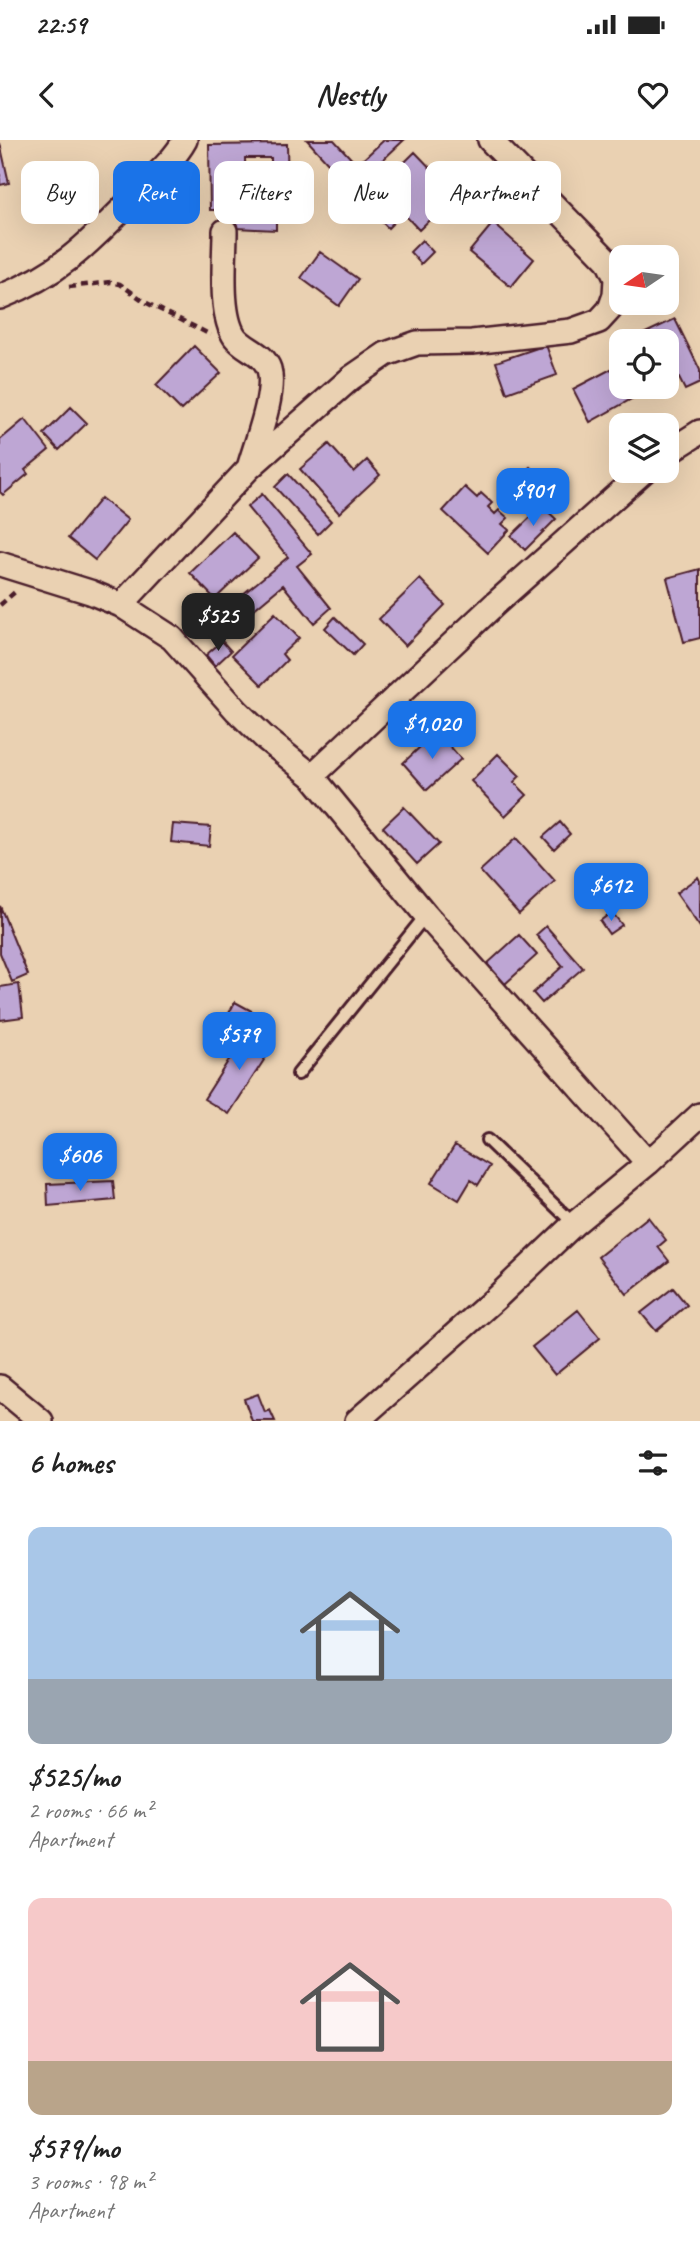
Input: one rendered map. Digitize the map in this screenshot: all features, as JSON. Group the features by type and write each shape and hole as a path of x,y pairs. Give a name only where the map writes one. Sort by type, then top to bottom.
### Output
{"street":[{"path":"0,298 38,281 73,257 164,167 185,140"},
{"path":"121,605 249,468 352,378 386,354 417,343 472,342 570,331 599,321 610,309 615,295 616,278 608,261 490,140"},
{"path":"225,231 227,319 234,336 258,353 270,371 268,397 249,468"},
{"path":"679,445 700,432"},
{"path":"312,776 496,603 631,483"},
{"path":"0,564 90,592 121,605 172,638 237,711 312,776 426,915 648,1163"},
{"path":"357,1421 700,1115"},
{"path":"0,1387 41,1421"}],"lane":[{"path":"298,1074 426,915"},
{"path":"487,1140 575,1224"}],"path":[{"path":"64,288 111,282 120,284 148,303 206,333 241,343"}],"building":[{"path":"307,140 334,140 353,161 328,163"},
{"path":"384,140 404,140 382,161 361,161"},
{"path":"0,143 9,183 0,185"},
{"path":"287,144 287,161 245,158 245,161 214,161 214,210 210,210 209,145"},
{"path":"415,152 425,162 425,224 419,230 411,222 411,161 406,161"},
{"path":"237,224 276,224 276,230 237,228"},
{"path":"494,224 534,259 511,287 469,252"},
{"path":"422,240 433,252 421,264 410,252"},
{"path":"320,252 358,279 339,306 301,278"},
{"path":"675,319 700,370 700,383 685,390 679,378 679,329 654,329"},
{"path":"546,345 557,375 507,393 496,362"},
{"path":"194,346 221,373 181,410 156,385"},
{"path":"609,370 609,399 631,399 590,422 573,389"},
{"path":"71,407 87,423 59,450 44,434"},
{"path":"25,419 49,450 25,470 28,474 3,495 0,492 0,440"},
{"path":"329,444 354,472 367,460 380,475 339,513 300,469"},
{"path":"530,467 545,483 531,497 516,480"},
{"path":"288,474 331,521 318,534 275,487"},
{"path":"465,487 477,498 481,493 492,503 488,507 495,514 499,510 508,518 502,524 509,530 488,553 443,511"},
{"path":"262,494 312,554 297,566 331,608 314,623 283,585 253,610 242,595 288,557 247,507"},
{"path":"101,498 128,520 95,560 68,538"},
{"path":"542,506 556,519 525,550 511,536"},
{"path":"233,532 258,558 215,599 190,573"},
{"path":"700,569 700,638 684,642 667,578"},
{"path":"420,579 445,605 405,646 379,619"},
{"path":"275,613 299,638 282,654 287,660 262,685 232,655"},
{"path":"335,617 363,644 353,655 325,628"},
{"path":"222,641 231,651 215,666 206,655"},
{"path":"437,731 461,759 427,790 403,763"},
{"path":"498,754 520,776 514,782 527,795 505,816 471,781"},
{"path":"404,807 439,844 417,864 383,827"},
{"path":"560,822 570,834 554,849 543,837"},
{"path":"173,824 211,827 209,846 171,842"},
{"path":"516,838 555,881 519,914 480,871"},
{"path":"698,877 700,881 700,927 676,893"},
{"path":"0,906 28,975 12,982 0,953"},
{"path":"612,912 622,925 609,934 600,921"},
{"path":"546,926 583,968 542,1003 533,993 563,966 536,935"},
{"path":"519,935 537,955 505,984 487,964"},
{"path":"19,984 23,1017 0,1020 0,987"},
{"path":"235,1002 259,1015 252,1028 228,1015"},
{"path":"248,1030 273,1046 229,1114 204,1099"},
{"path":"455,1145 490,1166 478,1185 471,1180 459,1200 431,1183"},
{"path":"113,1181 115,1200 48,1206 47,1184"},
{"path":"648,1217 666,1240 658,1247 669,1261 627,1294 598,1257"},
{"path":"673,1288 687,1305 656,1331 641,1313"},
{"path":"578,1310 600,1338 555,1375 532,1347"},
{"path":"258,1394 265,1412 270,1410 275,1421 252,1421 244,1399"}]}
